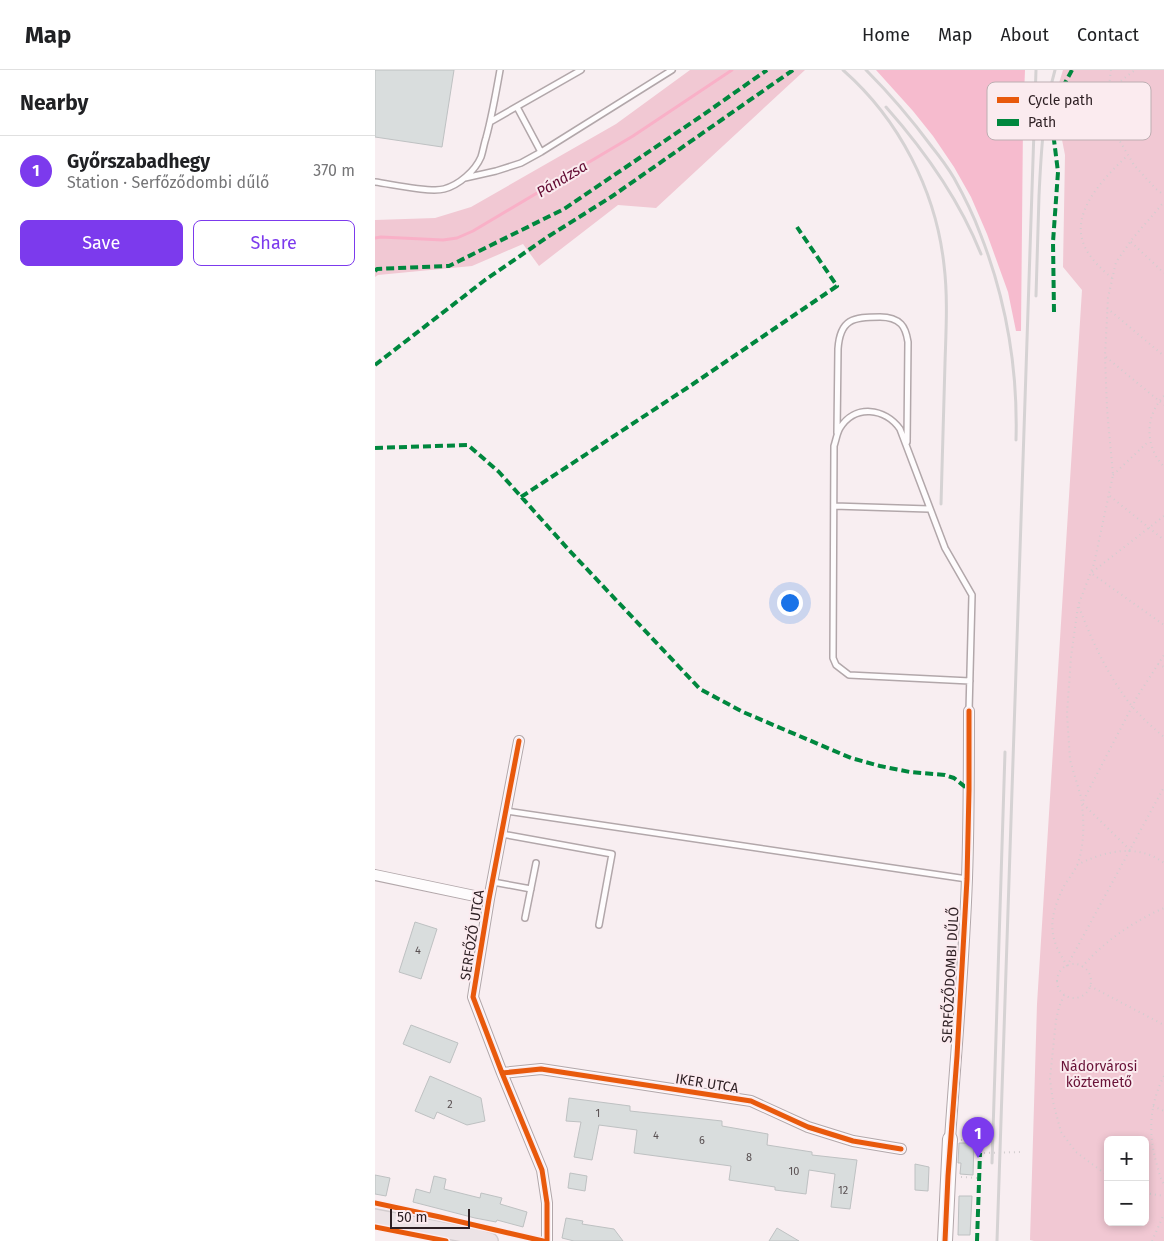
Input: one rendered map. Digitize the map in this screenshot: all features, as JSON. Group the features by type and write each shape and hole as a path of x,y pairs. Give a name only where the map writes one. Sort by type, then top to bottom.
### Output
{"main road":[{"path":"375,1216 490,1241"}],"street":[{"name":"SERFŐZŐDOMBI DŰLŐ","path":"945,1241 967,880 969,710"},
{"name":"SERFŐZŐ UTCA","path":"519,741 489,899 473,997 541,1170 547,1203 547,1241"},
{"path":"375,875 489,899"},
{"name":"IKER UTCA","path":"502,1073 541,1069 751,1101 808,1127 853,1140 901,1149"}],"lane":[{"path":"375,182 443,190 465,178 481,157 500,70"},
{"path":"490,122 581,70"},
{"path":"465,178 521,163 671,70"},
{"path":"517,107 541,152"},
{"path":"837,435 838,349 842,331 851,321 857,318 890,317 901,324 908,342 907,448"},
{"path":"969,710 970,681 972,595 945,548 901,429 895,421 880,413 870,411 854,416 845,421 837,435 834,446 833,658 836,665 849,675 970,681"},
{"path":"834,506 929,509"},
{"path":"506,811 967,880"},
{"path":"501,834 611,854 599,925"},
{"path":"525,918 536,863"},
{"path":"493,882 531,889"}],"path":[{"path":"1120,82 1135,70"},
{"path":"1119,140 1134,165 1164,195"},
{"path":"1112,279 1089,254 1082,239 1081,222 1091,197 1112,170 1128,155"},
{"path":"1067,966 1055,942 1052,926 1055,907 1077,865 1082,847 1082,803 1070,760 1067,714 1071,657 1079,606 1101,538 1113,475 1107,409 1105,356 1108,298 1116,262 1130,242 1164,202"},
{"path":"1130,242 1164,273"},
{"path":"1107,308 1164,356"},
{"path":"1105,356 1164,405"},
{"path":"1164,396 1152,413 1149,427 1150,440 1155,455 1164,467"},
{"path":"1113,475 1150,440"},
{"path":"1109,495 1164,540"},
{"path":"1091,573 1164,516"},
{"path":"1091,573 1164,624"},
{"path":"1079,606 1103,661 1120,690 1147,723 1164,737"},
{"path":"1082,803 1132,706 1164,655"},
{"path":"1158,664 1164,667"},
{"path":"1067,966 1164,786"},
{"path":"1082,803 1130,850"},
{"path":"1077,865 1091,858 1130,850 1147,854 1164,863"},
{"path":"1082,967 1093,953 1113,938 1140,920 1164,908"},
{"path":"1072,964 1082,967 1090,977 1090,986 1087,991 1074,998 1064,995 1058,987 1059,972 1072,964"},
{"path":"1090,986 1164,1026"},
{"path":"1064,995 1056,1020 1049,1079 1053,1102 1061,1132 1076,1152 1104,1173"},
{"path":"1164,1076 1153,1106 1151,1125 1154,1153 1161,1180 1164,1184"},
{"path":"1153,1106 1164,1111"},
{"path":"950,1139 979,1140 980,1152 1020,1152"},
{"path":"948,1176 978,1178"},
{"path":"1149,1194 1164,1196"},
{"path":"1152,1241 1164,1214"}],"green space":[{"path":"690,70 805,70 656,208 618,205 539,266 523,244 472,266 378,275 375,277 375,220 435,218 471,207 616,124"},
{"name":"Nádorvárosi köztemető","path":"1063,70 1164,70 1164,1241 1030,1240 1037,1004 1082,290 1063,267 1065,155 1062,140 1151,140 1151,82 1059,82"}],"shaded area":[{"path":"876,70 1025,70 1025,82 987,82 987,140 1023,140 1021,331 1016,331 1008,292 971,197 954,167 913,111"}],"building":[{"path":"375,70 454,70 442,147 375,137"},
{"path":"415,922 437,929 421,979 399,972"},
{"path":"411,1025 458,1043 450,1063 403,1044"},
{"path":"430,1076 481,1098 485,1121 467,1125 437,1112 434,1119 415,1111"},
{"path":"569,1098 630,1106 630,1111 722,1121 722,1126 768,1134 767,1145 812,1152 812,1155 857,1160 850,1209 831,1207 835,1174 809,1170 806,1194 775,1190 775,1187 729,1180 731,1166 634,1153 637,1130 599,1125 592,1160 574,1157 581,1122 566,1121"},
{"path":"959,1143 974,1143 973,1175 960,1174 961,1163 958,1163"},
{"path":"915,1164 929,1167 928,1191 915,1190"},
{"path":"570,1173 587,1176 585,1191 568,1188"},
{"path":"375,1175 390,1178 386,1196 375,1194"},
{"path":"434,1176 446,1179 444,1189 480,1198 481,1193 502,1198 500,1204 527,1212 523,1227 497,1220 496,1222 475,1218 413,1202 416,1189 430,1193"},
{"path":"959,1196 972,1196 970,1235 958,1235"},
{"path":"566,1218 583,1221 582,1224 614,1229 623,1241 574,1241 562,1238"},
{"path":"777,1228 799,1241 769,1241"}],"waterway":[{"name":"Pándzsa","path":"375,238 443,240 457,238 473,231 633,136 732,70"}],"railway":[{"path":"843,70 863,89 881,111 911,158 933,210 940,237 946,302 941,504"},
{"path":"866,70 901,107 944,162 954,178 977,226 997,283 1009,335 1015,387 1016,440"},
{"path":"1036,70 1036,82"},
{"path":"1052,82 1055,70"},
{"path":"886,107 940,176 962,214 981,254"},
{"path":"997,1241 1034,140"},
{"path":"1036,296 1043,140"},
{"path":"992,1163 1005,752"}],"marked path":[{"path":"375,271 377,269 449,266 564,209 767,70"},
{"path":"375,365 485,280 549,236 611,197 793,70"},
{"path":"1065,82 1072,70"},
{"path":"1054,140 1058,172 1053,242 1054,312"},
{"path":"521,497 690,386 837,286 797,227"},
{"path":"375,448 468,445 499,472 568,549 700,689 743,712 851,758 910,772 945,775 954,778 969,790"},
{"path":"977,1241 980,1153"}],"cycle path":[{"path":"945,1241 967,879 969,711"},
{"path":"519,741 489,899 473,997 542,1170 547,1203 547,1241"},
{"path":"502,1073 541,1069 751,1101 808,1127 853,1141 901,1149"},
{"path":"375,1203 543,1241"},
{"path":"375,1227 446,1241"}],"place":[{"name":"Győrszabadhegy","path":"978,1158"}]}
